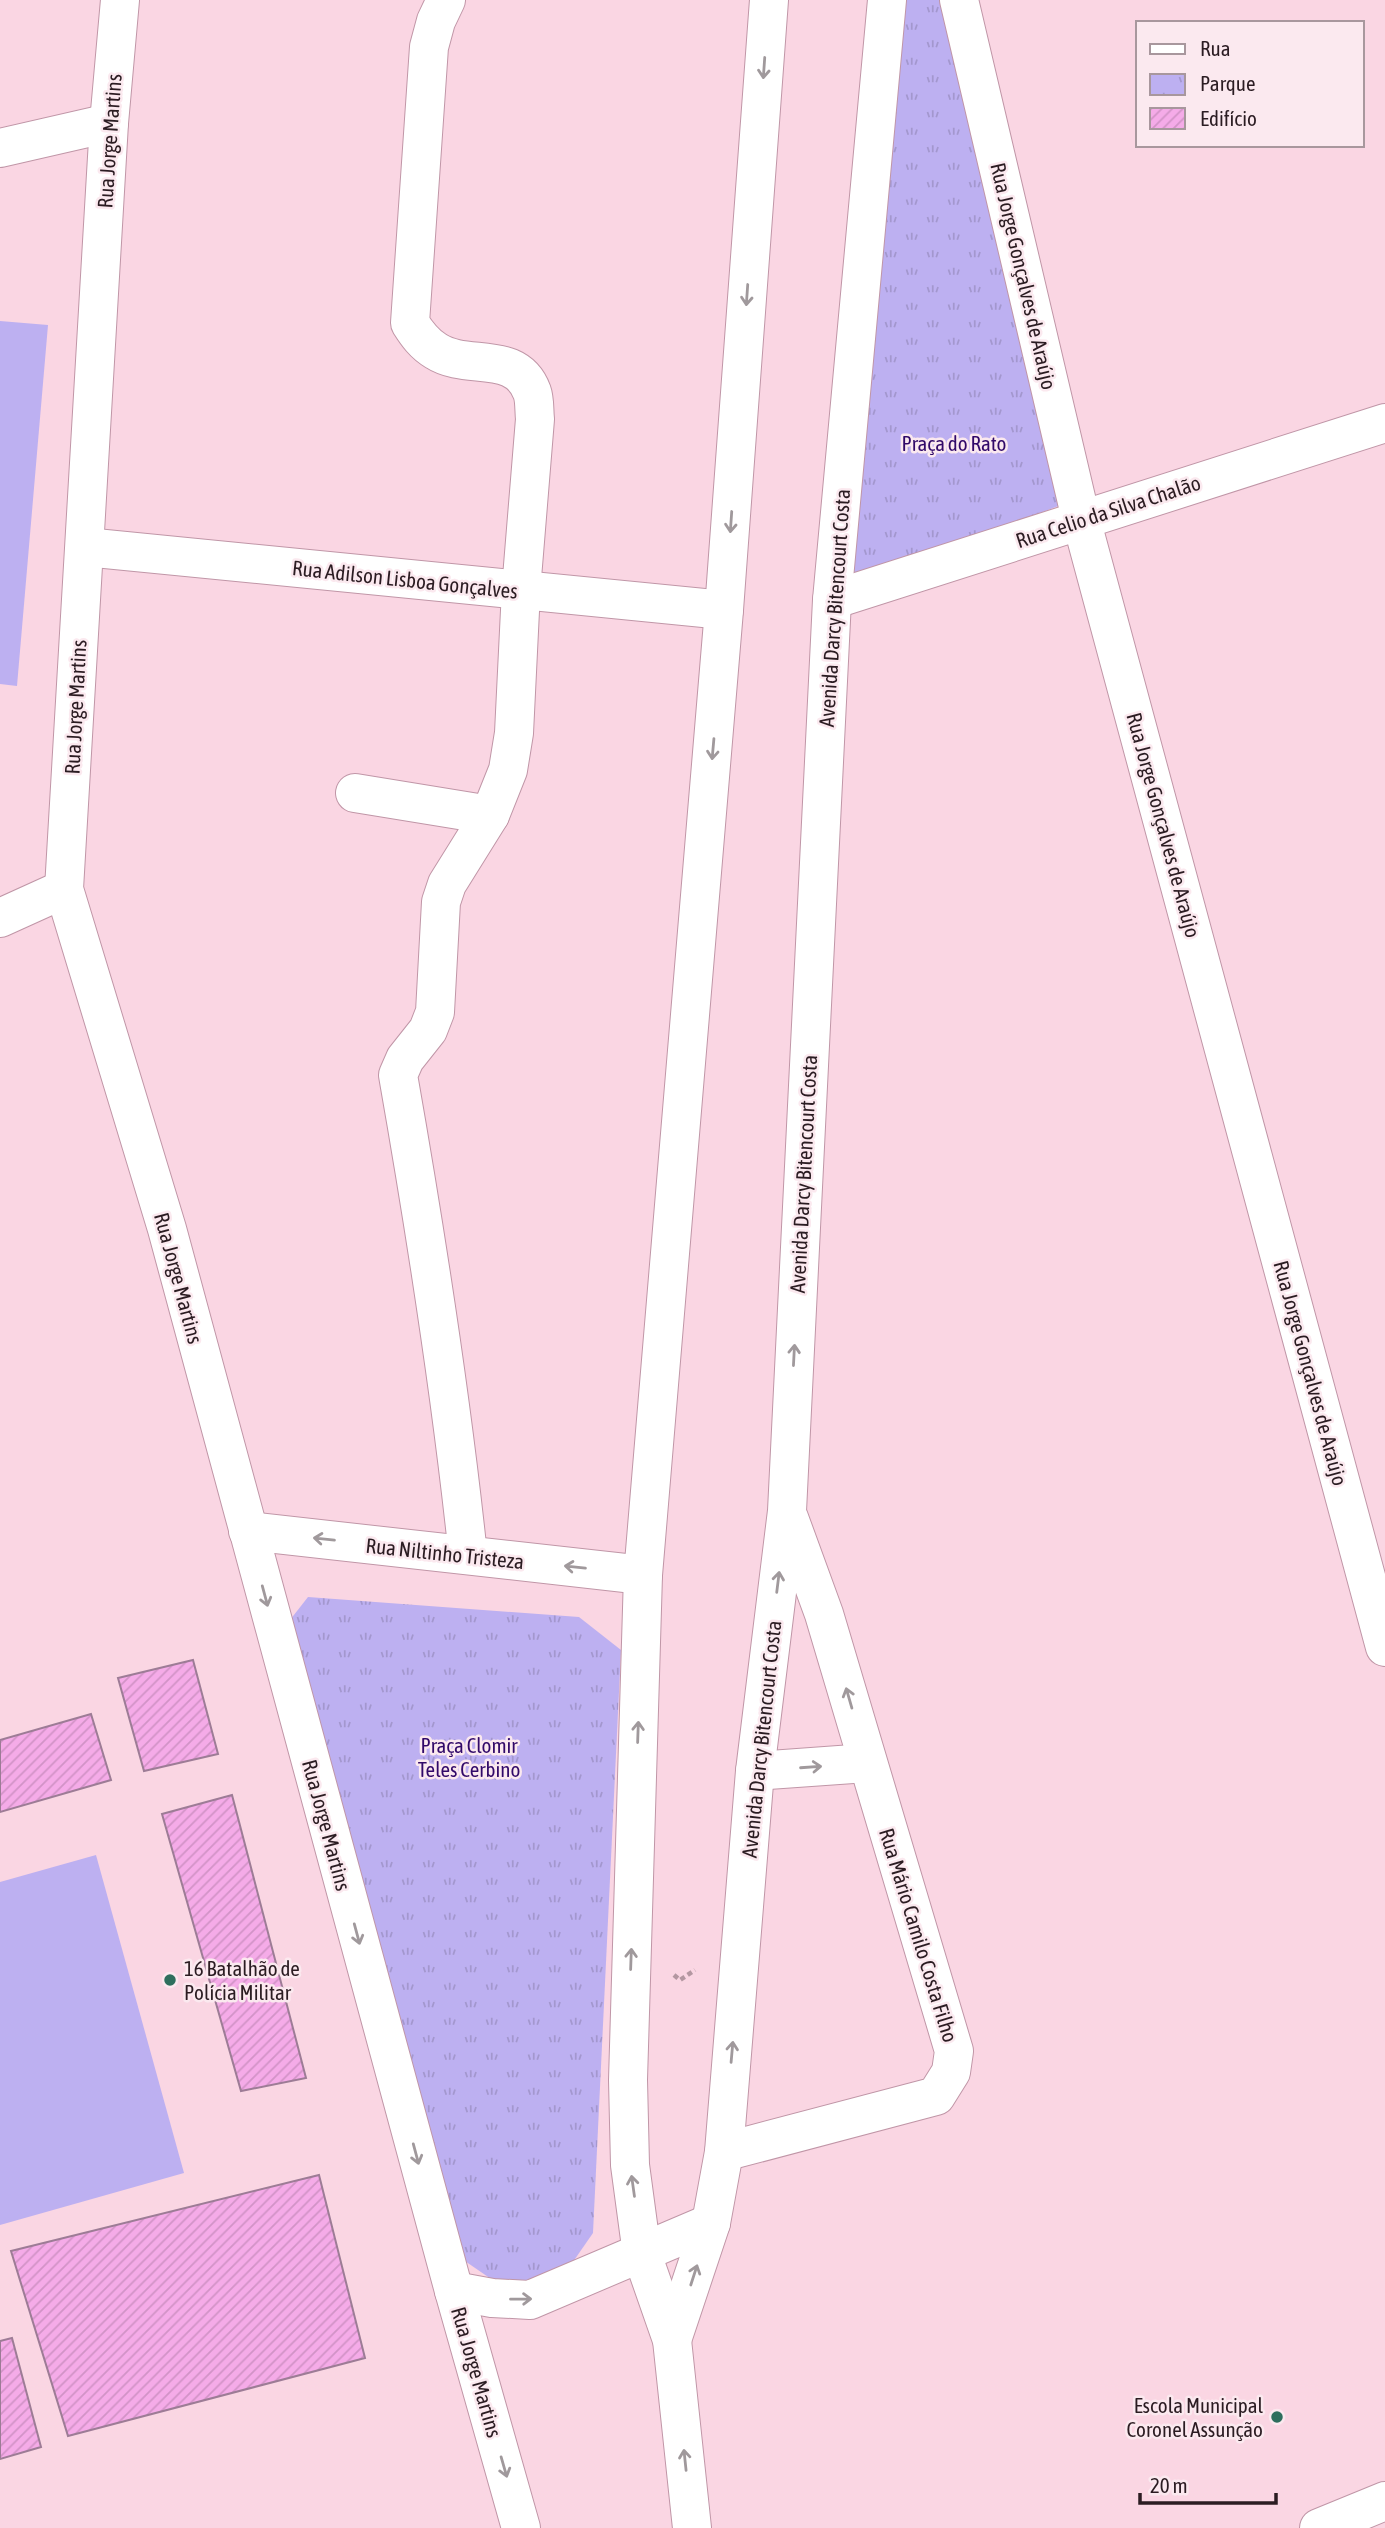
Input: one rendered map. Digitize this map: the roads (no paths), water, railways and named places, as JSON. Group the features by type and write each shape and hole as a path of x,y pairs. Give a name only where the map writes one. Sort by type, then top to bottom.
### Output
{"street":[{"name":"Rua Jorge Martins","path":"120,0 109,123 64,889 167,1229 454,2291 521,2528"},
{"path":"446,0 436,21 429,47 410,323 420,339 437,352 456,359 508,365 523,376 532,393 536,419 514,733 508,770 490,815 447,884 441,902 435,1012 428,1030 405,1059 398,1075 427,1241 458,1452 468,1555"},
{"name":"Avenida Darcy Bitencourt Costa","path":"692,2528 673,2340 642,2254 631,2165 628,2080 643,1574 724,610 769,0"},
{"name":"Avenida Darcy Bitencourt Costa","path":"673,2340 711,2223 724,2152 755,1771 787,1511 832,600 887,0"},
{"name":"Rua Jorge Gonçalves de Araújo","path":"960,0 1081,519 1382,1628"},
{"path":"0,148 109,123"},
{"name":"Rua Celio da Silva Chalão","path":"832,600 1385,423"},
{"name":"Rua Adilson Lisboa Gonçalves","path":"85,547 724,610"},
{"path":"355,793 490,815"},
{"path":"0,918 64,889"},
{"name":"Rua Mário Camilo Costa Filho","path":"724,2152 936,2096 951,2071 954,2052 824,1614 787,1511"},
{"name":"Rua Niltinho Tristeza","path":"248,1531 643,1574"},
{"path":"755,1771 867,1763"},
{"path":"454,2291 492,2298 530,2300 711,2223"},
{"path":"1319,2528 1385,2501"}],"place":[{"name":"16 Batalhão de Polícia Militar","path":"170,1980"},
{"name":"Escola Municipal Coronel Assunção","path":"1277,2417"}],"park label":[{"name":"Praça do Rato","path":"954,443"},
{"name":"Praça Clomir Teles Cerbino","path":"469,1757"}]}
